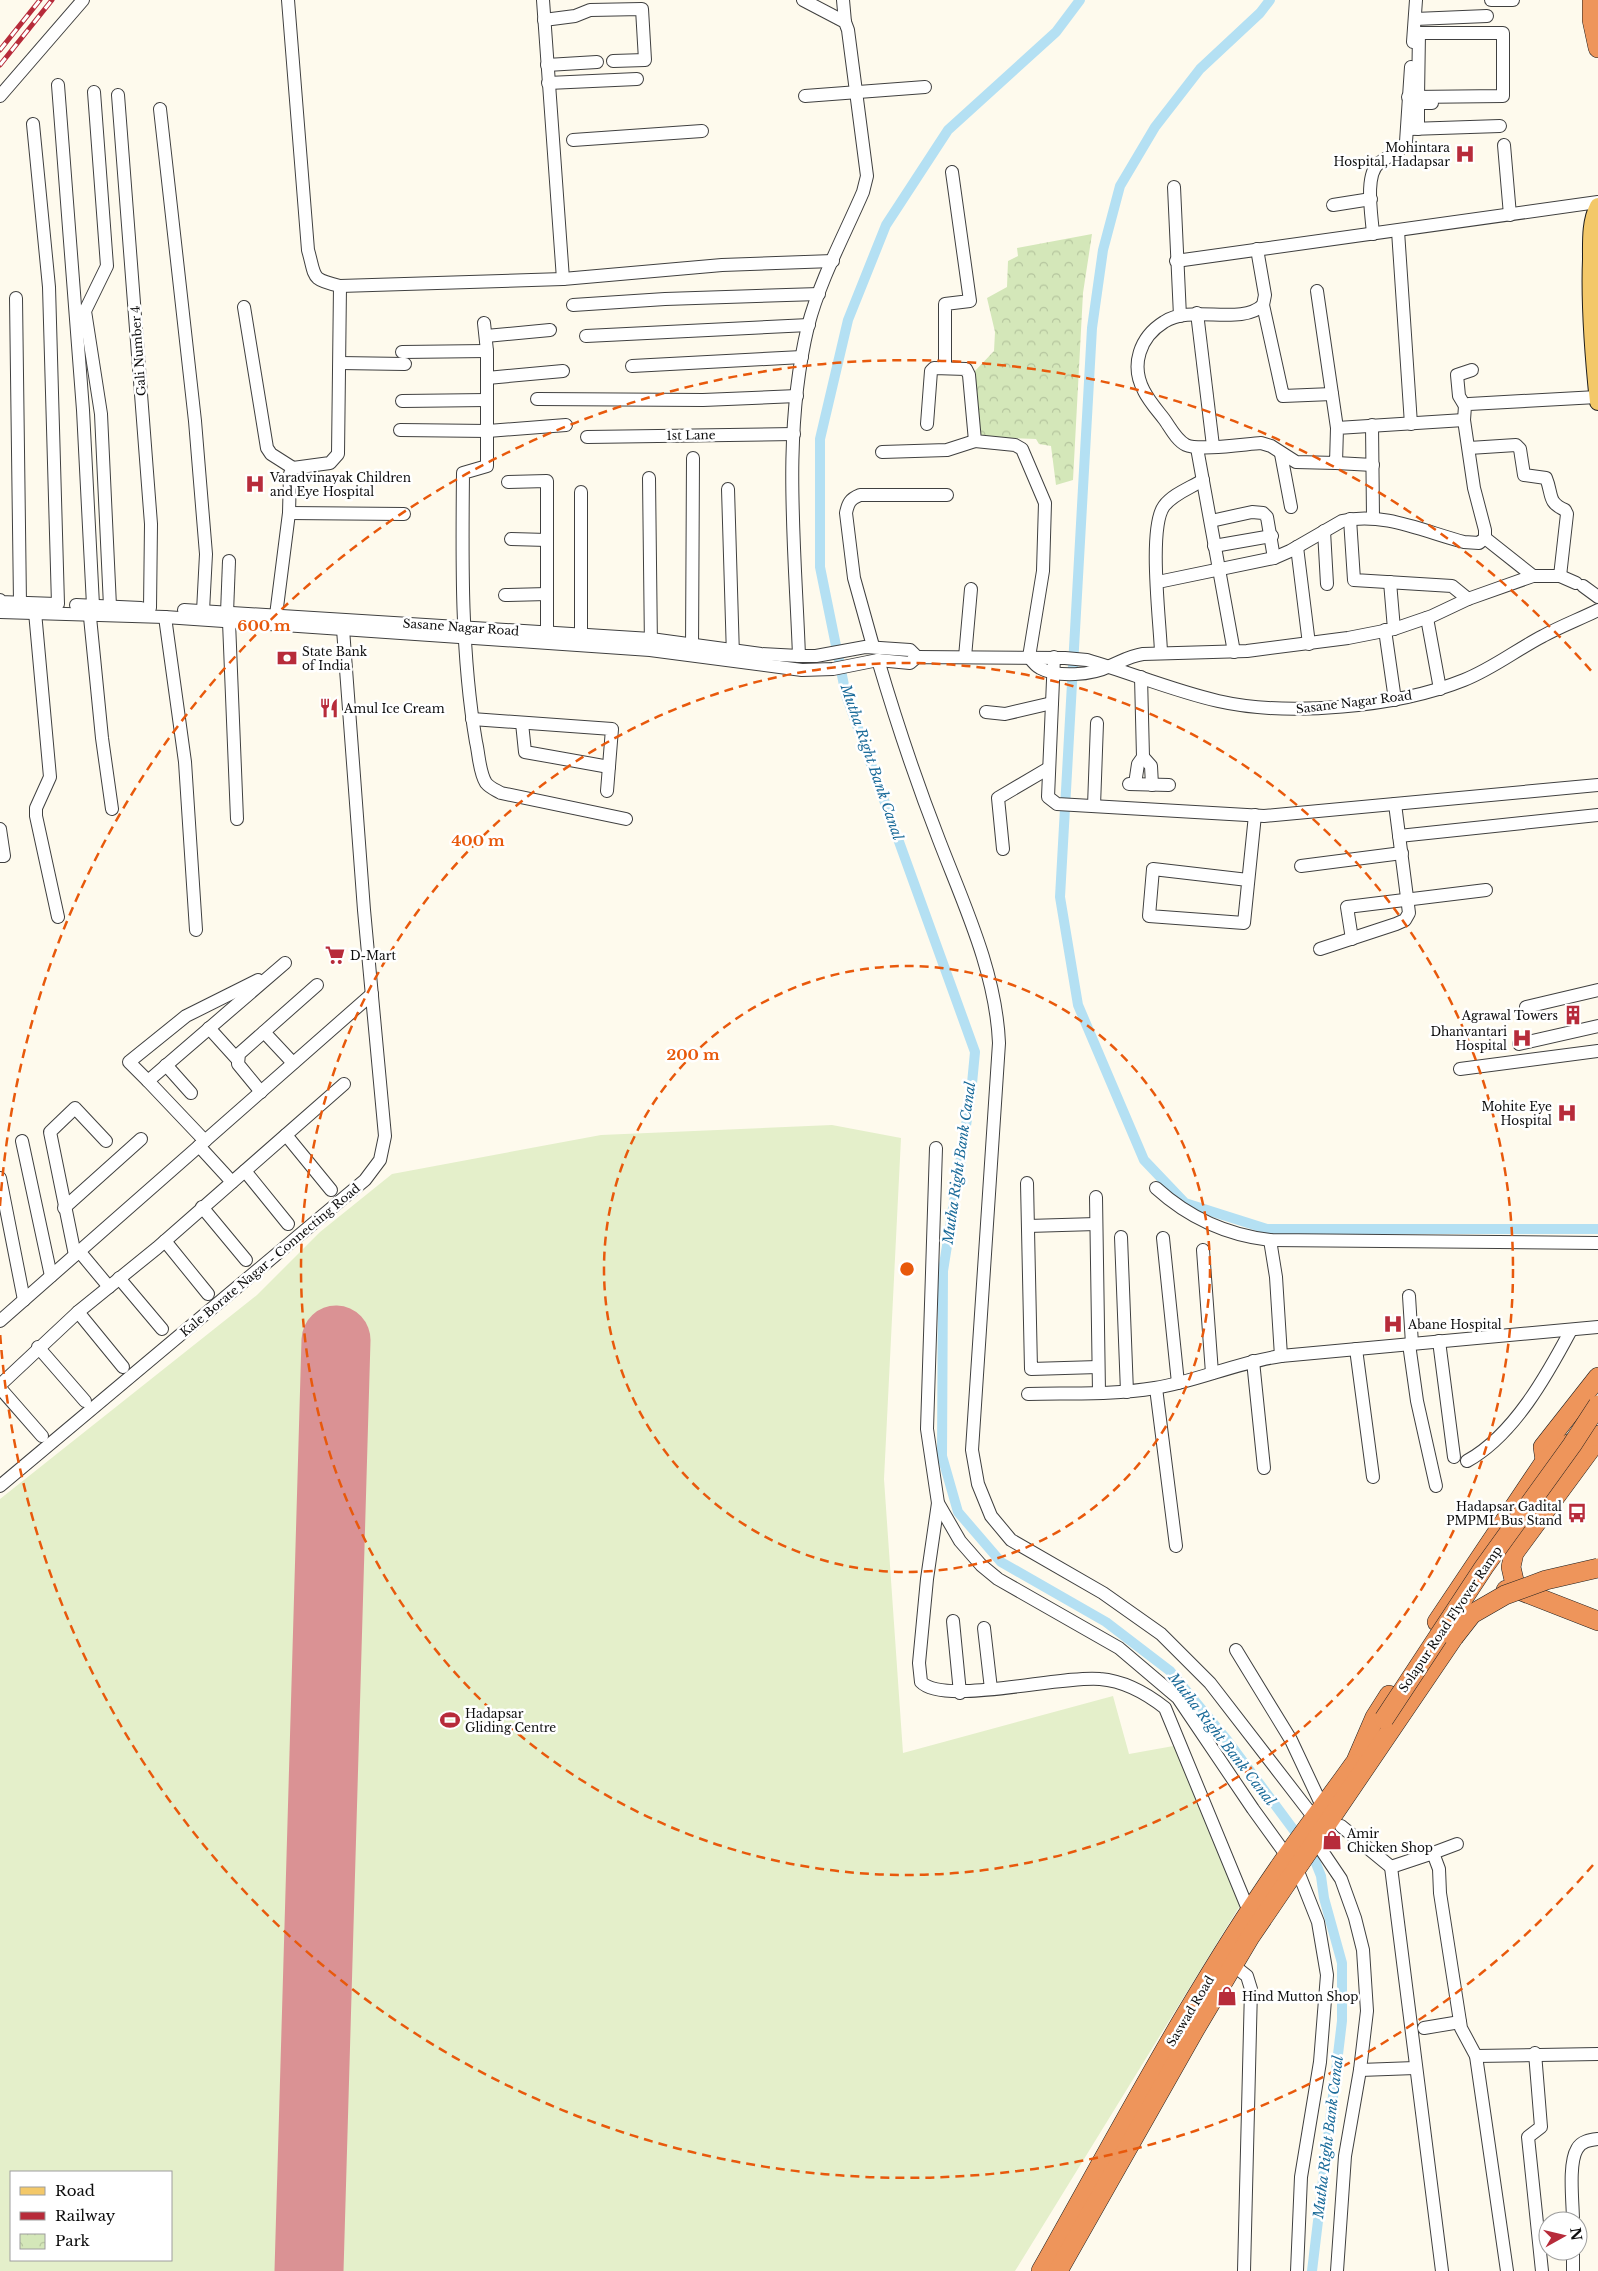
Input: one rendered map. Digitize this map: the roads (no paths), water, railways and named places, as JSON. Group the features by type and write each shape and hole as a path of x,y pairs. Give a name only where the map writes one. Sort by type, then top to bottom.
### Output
{"highway":[{"path":"1592,0 1592,20 1598,48"},
{"path":"1545,1462 1542,1447 1598,1377"},
{"name":"Solapur Road Flyover Ramp","path":"1356,1761 1484,1567 1572,1445 1598,1405"},
{"path":"1516,1589 1511,1567 1514,1553 1598,1437"},
{"path":"1356,1761 1375,1717 1545,1462 1560,1446 1581,1438 1598,1437"},
{"path":"1320,1829 1472,1614 1505,1595 1546,1580 1598,1568"},
{"path":"1320,1829 1400,1731 1487,1601 1503,1591 1516,1589 1598,1621"},
{"name":"Saswad Road","path":"1041,2271 1149,2079 1250,1914 1320,1829 1356,1761"},
{"name":"Saswad Road","path":"1058,2271 1293,1860"}],"main road":[{"path":"1598,206 1592,217 1590,283 1591,330 1598,402"}],"street":[{"path":"0,96 83,0"},
{"path":"288,0 308,250 317,280 340,286 563,280 722,265 833,261"},
{"path":"543,0 548,83 563,141 563,280"},
{"path":"803,0 844,22"},
{"path":"799,656 792,511 794,434 802,357 809,325 819,294 863,192 867,176 848,30 844,22 843,0"},
{"path":"1412,129 1416,0"},
{"path":"1491,0 1513,0"},
{"path":"544,20 575,16 590,10 642,9 645,60 613,61"},
{"path":"1415,19 1487,16"},
{"path":"1504,32 1503,96 1413,97 1419,33 1504,32"},
{"path":"546,65 597,62"},
{"path":"548,83 637,80"},
{"path":"58,85 83,410 90,608 112,808"},
{"path":"805,96 925,87"},
{"path":"94,92 107,266 85,311 101,414 110,606"},
{"name":"Gali Number 4","path":"118,95 150,514 152,552 150,608"},
{"path":"1373,234 1372,172 1378,163 1402,150 1412,129 1418,103 1502,102"},
{"path":"160,109 195,421 206,554 203,611"},
{"path":"33,124 49,287 58,604"},
{"path":"1412,129 1500,126"},
{"path":"563,141 702,132"},
{"path":"1504,145 1510,215"},
{"path":"945,368 945,304 970,301 952,172"},
{"path":"1174,187 1180,316"},
{"path":"1333,205 1371,199"},
{"path":"1176,261 1598,202"},
{"path":"1398,231 1411,424"},
{"path":"1257,249 1265,295 1263,305 1283,396 1332,394"},
{"path":"244,307 268,448 271,454 293,468 330,463 338,454 340,286"},
{"path":"1317,291 1337,428 1336,463"},
{"path":"573,304 819,294"},
{"path":"16,298 20,603"},
{"path":"1263,305 1259,309 1243,313 1197,314 1180,316 1165,321 1147,336 1138,353 1137,370 1143,390 1185,445 1197,448 1261,443 1271,446 1296,462 1373,465"},
{"path":"1197,314 1213,446"},
{"path":"484,323 487,351 487,466 463,473 465,633 472,719 485,782 492,789 502,793 626,819"},
{"path":"586,336 809,325"},
{"path":"486,336 550,330"},
{"path":"340,363 487,351"},
{"path":"632,366 802,357"},
{"path":"927,424 931,370 934,368 966,370 968,372 975,441"},
{"path":"1158,582 1218,568 1274,558 1350,519 1372,517 1464,542 1479,543 1484,538 1485,530 1474,488 1464,420 1465,406 1460,401 1457,375 1472,370"},
{"path":"487,378 563,371"},
{"path":"536,399 703,400 797,396"},
{"path":"1465,406 1469,404 1598,396"},
{"path":"402,401 487,400"},
{"path":"1337,428 1464,420"},
{"path":"400,430 488,432 566,425"},
{"path":"1372,425 1372,517"},
{"name":"1st Lane","path":"587,436 794,434"},
{"path":"882,452 947,450 975,441 1019,446 1045,503 1044,563 1028,657 1039,668 1059,673 1087,667"},
{"path":"1469,448 1516,445 1520,449 1524,475 1546,478 1552,503 1556,507 1565,510 1567,514 1560,576"},
{"path":"1197,448 1234,652"},
{"path":"1281,454 1291,508"},
{"path":"692,649 693,458"},
{"path":"276,621 289,513 290,474 293,468"},
{"path":"649,478 651,645"},
{"path":"1161,652 1156,546 1160,513 1165,505 1175,496 1203,480"},
{"path":"508,482 547,481 547,634"},
{"path":"728,489 733,655"},
{"path":"581,492 581,635"},
{"path":"873,646 854,578 846,513 848,504 852,498 860,495 947,495"},
{"path":"1211,520 1260,512 1267,517 1272,536 1274,558"},
{"path":"289,513 404,514"},
{"path":"1350,519 1354,580 1452,586 1468,599"},
{"path":"1324,531 1326,584"},
{"path":"1214,546 1272,536"},
{"path":"1484,538 1533,576"},
{"path":"512,539 547,540"},
{"path":"1297,547 1309,644"},
{"path":"229,561 228,618 236,819"},
{"path":"1109,667 1132,656 1161,652 1234,652 1309,644 1389,630 1427,618 1468,599 1533,576 1560,576 1580,584 1598,597"},
{"path":"1390,582 1389,630 1395,700"},
{"path":"965,657 971,589"},
{"path":"505,595 547,594"},
{"name":"Sasane Nagar Road","path":"0,602 58,604 164,617 228,618 651,645 733,655 802,670 833,669 878,660 910,663 917,657 1060,657 1087,667 1109,667 1218,701 1270,709 1305,709 1395,700 1440,689 1480,673 1543,635 1598,610"},
{"name":"Sasane Nagar Road","path":"0,612 35,612 110,606 203,611 228,618"},
{"path":"35,612 50,777 36,808 36,816 58,917"},
{"path":"164,617 185,762 196,930"},
{"path":"1427,618 1440,689"},
{"name":"Sasane Nagar Road","path":"276,621 344,629 581,635 651,645"},
{"name":"Kale Borate Nagar - Connecting Road","path":"0,1486 366,1180 380,1160 385,1136 372,994 344,629"},
{"name":"Sasane Nagar Road","path":"733,655 799,656 827,654 873,646 910,650 917,657"},
{"path":"1060,657 1059,673 1052,703 1048,797 1057,804 1255,815 1598,785"},
{"path":"878,660 906,753 979,944 998,1015 997,1063 972,1450 978,1484 991,1516 1011,1540 1103,1593 1161,1634 1210,1682 1320,1829 1391,1867 1457,1844"},
{"path":"1141,677 1143,757 1138,764 1141,786 1169,785"},
{"path":"986,712 1005,714 1052,703"},
{"path":"472,719 612,729 607,791"},
{"path":"522,723 525,752 609,767"},
{"path":"1094,806 1097,723"},
{"path":"1003,849 998,798 1049,768"},
{"path":"1320,949 1404,920 1409,913 1395,804"},
{"path":"1248,880 1152,869 1149,916 1244,923 1255,815"},
{"path":"1399,836 1598,815"},
{"path":"0,829 4,856 0,856"},
{"path":"1302,866 1402,853"},
{"path":"1352,939 1347,907 1486,890"},
{"path":"148,1081 285,963"},
{"path":"232,1182 202,1143 129,1062 153,1040 186,1016 270,975"},
{"path":"237,1059 239,1054 317,985"},
{"path":"1526,1007 1598,990"},
{"path":"0,1321 372,994"},
{"path":"1519,1044 1598,1026"},
{"path":"209,1028 237,1059 238,1064 261,1092"},
{"path":"264,1032 293,1063"},
{"path":"1460,1069 1598,1051"},
{"path":"166,1066 191,1093"},
{"path":"42,1436 0,1387 38,1347 165,1241 344,1084"},
{"path":"106,1141 75,1108 50,1132 64,1208 77,1253 110,1287"},
{"path":"286,1135 331,1190"},
{"path":"64,1208 141,1139"},
{"path":"22,1141 51,1276"},
{"path":"936,1148 927,1429 938,1503 927,1580 920,1663 921,1682 926,1688 936,1691 960,1693 1072,1678 1101,1679 1146,1693 1165,1708 1250,1914"},
{"path":"245,1171 288,1224"},
{"path":"0,1178 24,1300"},
{"path":"1027,1183 1031,1369 1098,1367"},
{"path":"1156,1188 1190,1213 1222,1230 1270,1240 1598,1244"},
{"path":"1096,1197 1099,1392"},
{"path":"202,1207 246,1260"},
{"path":"1028,1226 1096,1224"},
{"path":"1121,1237 1127,1392"},
{"path":"1163,1238 1178,1383"},
{"path":"1270,1240 1276,1277 1281,1356"},
{"path":"165,1241 208,1294"},
{"path":"1203,1250 1212,1373"},
{"path":"120,1278 162,1329"},
{"path":"1409,1296 1410,1344 1417,1401 1436,1486"},
{"path":"78,1312 123,1367"},
{"path":"1028,1394 1127,1392 1178,1383 1253,1361 1281,1356 1598,1327"},
{"path":"1467,1460 1478,1454 1490,1443 1532,1397 1547,1376 1571,1330"},
{"path":"1439,1342 1454,1456"},
{"path":"38,1347 85,1401"},
{"path":"1356,1349 1373,1477"},
{"path":"1253,1361 1264,1468"},
{"path":"1156,1388 1176,1546"},
{"path":"938,1503 960,1541 981,1565 998,1579 1119,1648 1178,1698 1253,1809 1293,1860 1318,1922 1327,1975 1321,2054 1301,2177 1296,2271"},
{"path":"953,1621 960,1693"},
{"path":"984,1628 991,1689"},
{"path":"1236,1650 1291,1740 1320,1829 1341,1879 1363,1950 1367,2011 1360,2070 1345,2156 1337,2271"},
{"path":"1165,1708 1178,1698"},
{"path":"1433,1853 1440,1868 1440,1893 1461,2028 1476,2056 1507,2271"},
{"path":"1391,1867 1442,2271"},
{"path":"1233,1965 1247,1976 1251,1989 1244,2271"},
{"path":"1424,2028 1460,2022"},
{"path":"1476,2056 1535,2053 1598,2054"},
{"path":"1535,2053 1541,2127 1528,2137 1542,2271"},
{"path":"1360,2070 1415,2068"},
{"path":"1573,2211 1573,2159 1578,2147 1588,2140 1598,2139"}],"waterway":[{"name":"Mutha Right Bank Canal","path":"1080,0 1056,32 948,130 886,225 848,320 820,439 820,567 846,695 975,1052 971,1094 943,1271 942,1456 958,1512 1001,1562 1106,1622 1170,1671 1227,1740 1313,1856 1321,1876 1324,1898 1342,1963 1342,2021 1312,2271"},
{"path":"1270,0 1260,13 1200,69 1155,127 1120,186 1103,250 1092,328 1060,897 1078,1005 1144,1160 1185,1203 1267,1229 1598,1229"}],"railway":[{"path":"0,50 40,0"},
{"path":"0,65 52,0"}],"place":[{"name":"Mohintara Hospital, Hadapsar","path":"1465,154"},
{"name":"Varadvinayak Children and Eye Hospital","path":"255,484"},
{"name":"State Bank of India","path":"287,658"},
{"name":"Amul Ice Cream","path":"329,708"},
{"name":"D-Mart","path":"335,955"},
{"name":"Agrawal Towers","path":"1573,1015"},
{"name":"Dhanvantari Hospital","path":"1522,1038"},
{"name":"Mohite Eye Hospital","path":"1567,1113"},
{"name":"Abane Hospital","path":"1393,1324"},
{"name":"Hadapsar Gadital PMPML Bus Stand","path":"1577,1513"},
{"name":"Hadapsar Gliding Centre","path":"450,1720"},
{"name":"Amir Chicken Shop","path":"1332,1840"},
{"name":"Hind Mutton Shop","path":"1227,1996"}]}
